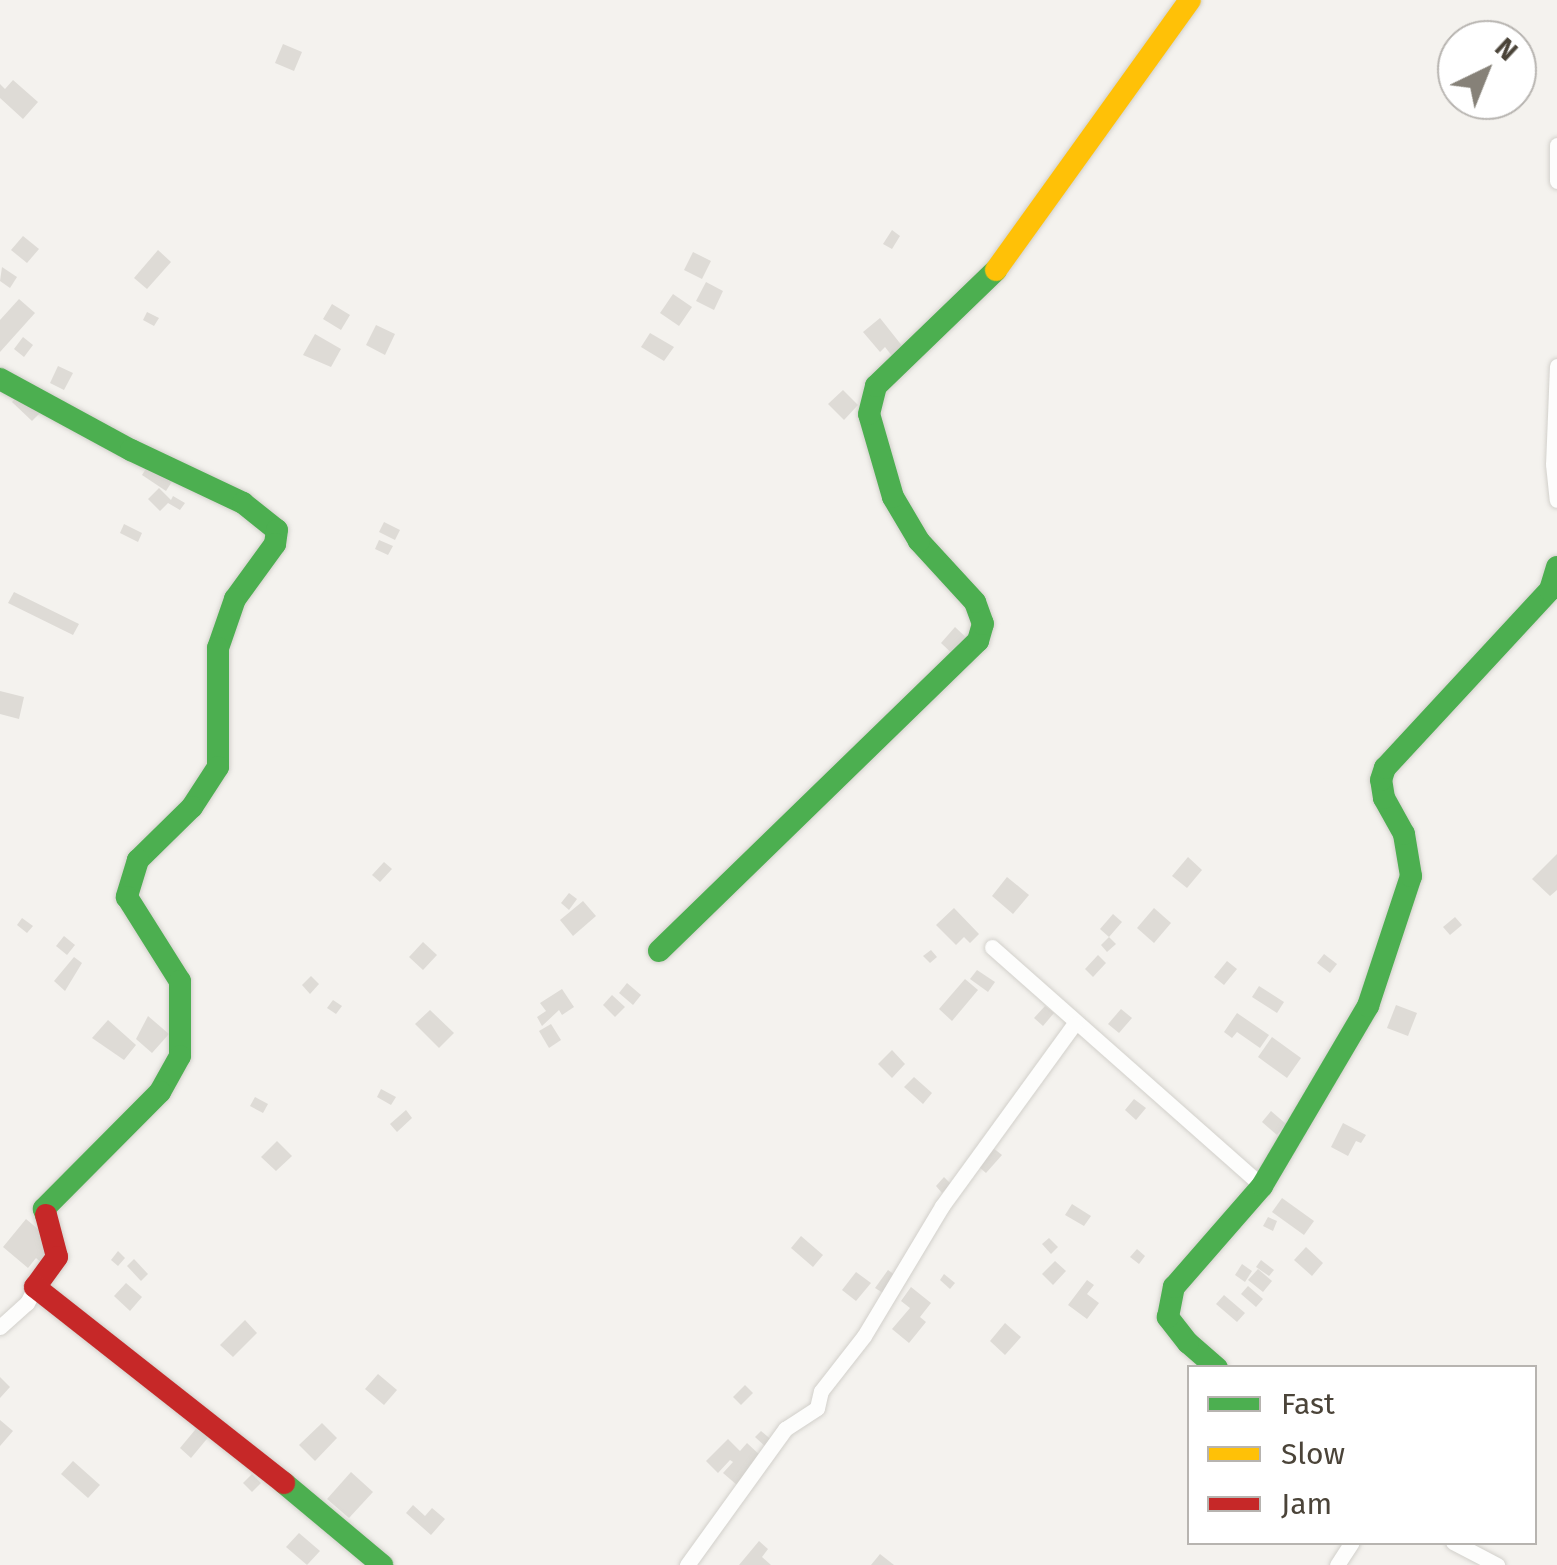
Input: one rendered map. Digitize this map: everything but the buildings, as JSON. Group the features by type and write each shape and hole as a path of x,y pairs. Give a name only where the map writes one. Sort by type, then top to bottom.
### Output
{"street":[{"path":"659,951 978,641 983,624 975,602 919,542 893,496 871,428 869,414 876,386 988,280 1190,0"},
{"path":"1557,145 1557,181"},
{"path":"1557,366 1552,464 1557,500"},
{"path":"0,379 131,450 243,504 277,530 275,544 235,599 218,648 218,767 192,807 138,860 127,896 180,981 180,1056 160,1092 44,1209 57,1257 27,1303 0,1327"},
{"path":"1214,1365 1188,1343 1168,1316 1174,1287 1262,1186 1368,1006 1411,876 1404,834 1384,798 1381,780 1386,768 1550,590 1557,567"},
{"path":"992,946 1074,1024 1262,1186"},
{"path":"687,1565 785,1430 817,1408 821,1391 864,1336 942,1206 1074,1024"},
{"path":"35,1287 200,1412 382,1565"},
{"path":"1459,1545 1497,1565"}],"traffic: fast":[{"path":"659,951 978,641 983,624 975,602 919,541 893,497 869,414 876,386 996,270"},
{"path":"0,379 131,450 243,503 277,530 275,544 235,599 218,648 218,767 192,807 138,860 127,897 180,981 180,1056 160,1092 44,1209 46,1215"},
{"path":"1214,1365 1188,1343 1168,1317 1174,1287 1262,1186 1368,1006 1411,876 1404,834 1384,798 1381,780 1385,768 1550,590 1557,567"},
{"path":"284,1483 382,1565"}],"traffic: slow":[{"path":"996,270 1190,0"}],"traffic: jam":[{"path":"46,1215 57,1257 35,1287 284,1483"}]}
